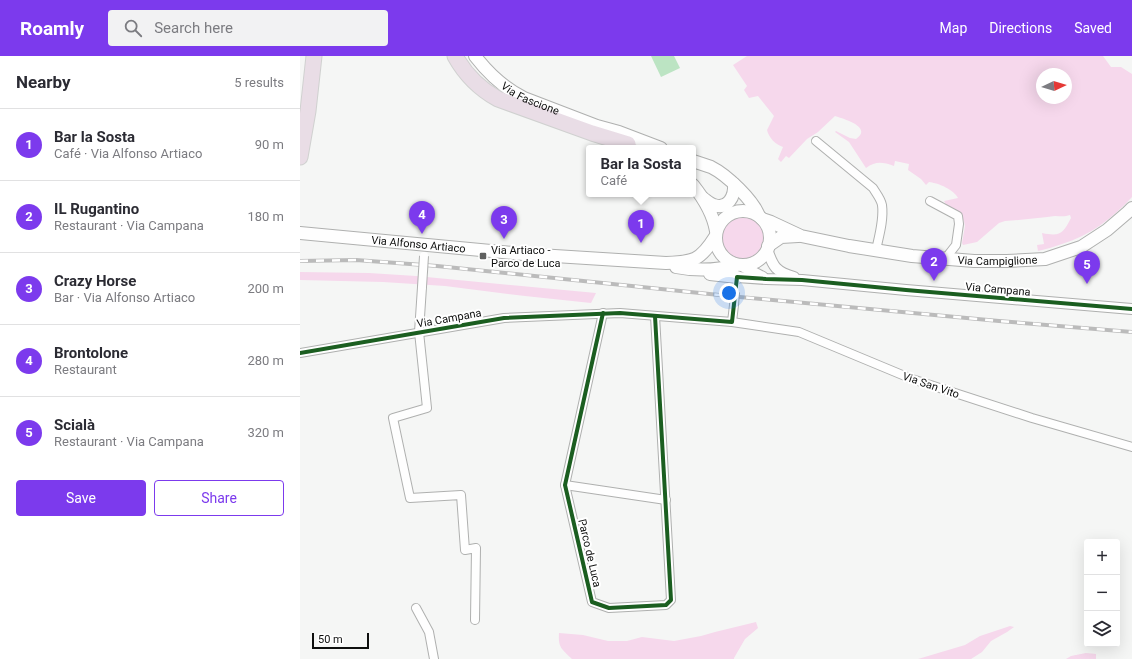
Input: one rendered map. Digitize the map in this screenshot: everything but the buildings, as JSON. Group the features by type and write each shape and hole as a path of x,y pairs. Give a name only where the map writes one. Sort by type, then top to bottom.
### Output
{"highway":[{"path":"301,152 308,112 314,56"},
{"path":"455,56 468,75 485,91 498,99 604,138 628,145"}],"main road":[{"name":"Via Fascione","path":"474,56 488,72 512,92 536,103 597,126 619,132 653,145"},
{"name":"Via Fascione","path":"597,126 630,145"},
{"path":"656,263 683,269 738,269 759,260 768,248 770,235 754,205 721,173 711,167 696,165"},
{"path":"703,198 713,205 723,206 728,203 734,195 734,184"},
{"path":"696,189 703,198 712,216 718,250 738,269"},
{"name":"Via Campiglione","path":"760,218 801,236 849,246 912,256 974,261 1007,261 1045,259 1081,247 1107,230 1132,208"},
{"path":"656,263 676,263 695,260 707,250 723,219 734,212 747,211 760,218"},
{"name":"Via Alfonso Artiaco","path":"300,233 425,251 523,254 656,263"},
{"name":"Via Campiglione","path":"768,248 781,237 801,236"}],"street":[{"path":"816,141 872,188 882,204 882,220 876,250"},
{"path":"930,201 958,216 959,224 956,244 945,259"},
{"name":"Via Campana","path":"768,248 775,268 802,280"},
{"path":"425,251 419,332 427,408 393,418 410,498 461,495 465,550 476,548 476,620"},
{"path":"732,322 738,269"},
{"name":"Via Campana","path":"738,269 766,279 802,280 1132,309"},
{"name":"Via Campana","path":"300,353 504,318 603,313 655,316"},
{"name":"Parco de Luca","path":"603,313 565,485 592,602 609,608 666,606 671,600 655,316"},
{"name":"Via San Vito","path":"655,316 732,322 799,332 912,379 1032,418 1132,447"},
{"path":"565,485 666,500"},
{"path":"416,608 429,632 434,659"}],"shaded area":[{"path":"651,56 674,56 680,68 661,77"},
{"path":"747,56 1103,56 1111,67 1121,67 1132,74 1132,197 1109,219 1091,231 1072,241 1050,248 1038,251 1037,245 1044,244 1042,233 1061,233 1071,218 1070,215 1005,221 999,223 977,242 963,245 962,243 965,226 964,221 959,214 948,208 944,201 958,198 956,195 946,187 937,184 929,182 926,185 921,179 908,170 909,164 895,161 894,166 879,163 873,164 866,168 849,142 835,132 836,131 850,138 856,139 860,135 861,131 859,127 850,121 835,116 818,132 807,139 789,158 786,156 781,162 778,159 783,147 777,144 769,136 767,130 774,116 758,96 749,98 744,90 747,86 733,65"},
{"path":"742,215 755,219 761,225 765,238 761,251 755,257 742,261 729,257 723,251 719,238 723,225 729,219"},
{"path":"300,272 369,273 416,276 596,293 591,303 445,286 383,282 300,280"},
{"path":"756,622 758,628 745,639 734,659 572,659 561,648 559,642 559,633 583,635 608,641 627,641 642,637 674,641 701,636"},
{"path":"1010,626 1014,627 991,641 982,652 971,659 918,659 965,645 980,636"},
{"path":"1086,653 1096,654 1096,659 1066,659 1071,656"}],"railway":[{"path":"300,261 356,260 437,266 729,296 1132,332"}],"cycle path":[{"path":"300,353 504,318 620,313 732,322 737,277 802,280 1132,309"},
{"path":"603,313 565,485 592,602 609,608 666,605 671,600 655,316"}],"place":[{"name":"Brontolone","path":"422,234"},
{"name":"Crazy Horse","path":"504,239"},
{"name":"Bar la Sosta","path":"641,243"},
{"name":"Via Artiaco - Parco de Luca","path":"483,256"},
{"name":"IL Rugantino","path":"934,281"},
{"name":"Scialà","path":"1087,284"}]}
